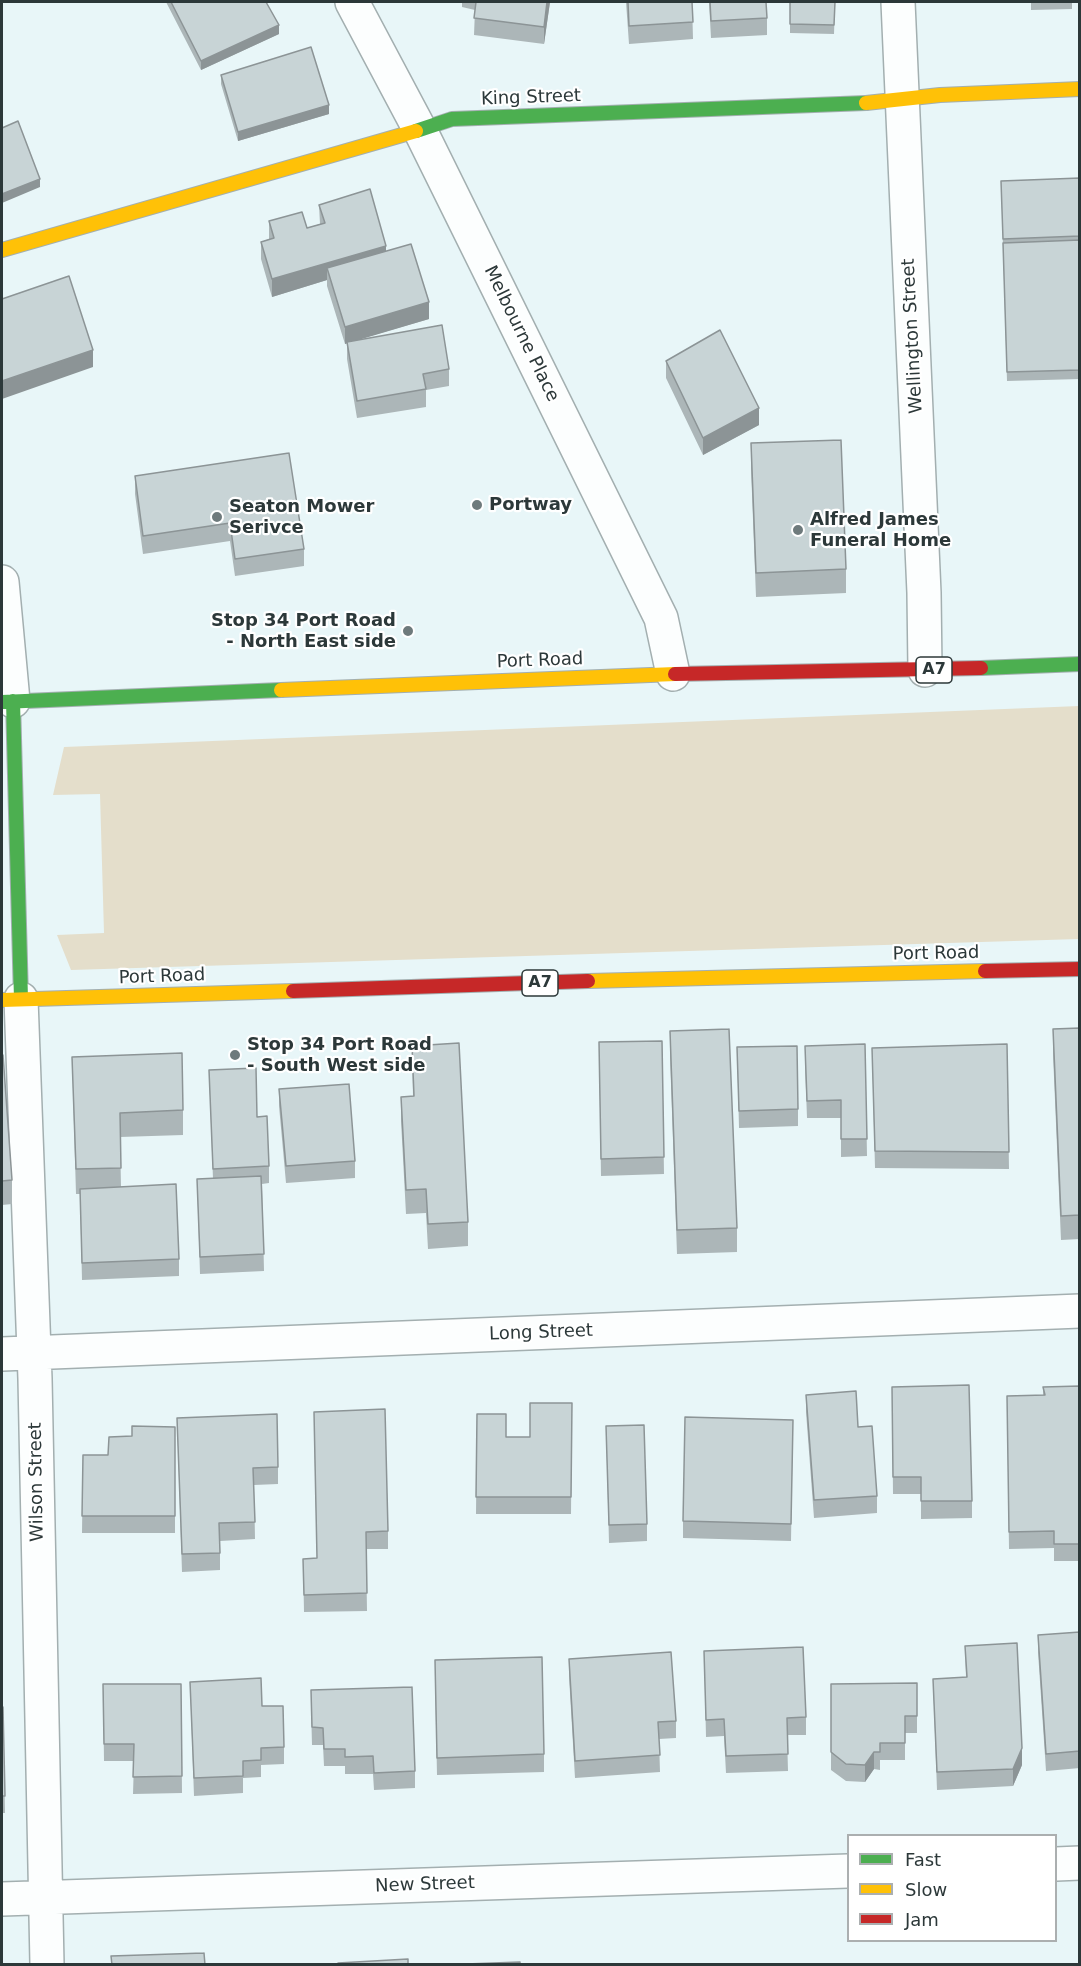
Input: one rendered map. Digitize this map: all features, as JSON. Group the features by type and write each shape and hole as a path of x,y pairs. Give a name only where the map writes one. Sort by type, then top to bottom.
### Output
{"main road":[{"name":"King Street","path":"2,250 452,119 849,105 958,93 1080,89"},
{"name":"Port Road","path":"7,702 673,674 925,670 1080,664"},
{"path":"7,702 11,999"},
{"name":"Port Road","path":"11,999 747,976 1080,969"}],"street":[{"name":"Melbourne Place","path":"352,2 420,130 661,618 673,674"},
{"name":"Wellington Street","path":"898,2 924,594 925,670"},
{"path":"2,582 7,702"},
{"name":"Wilson Street","path":"11,999 34,1353 47,1965"},
{"name":"Long Street","path":"2,1354 1080,1311"},
{"path":"1057,1864 1080,1863"},
{"name":"New Street","path":"2,1899 847,1871"}],"shaded area":[{"path":"1079,706 1079,939 71,970 57,935 104,933 100,794 53,795 64,747"}],"building":[{"path":"171,2 266,2 279,25 201,61"},
{"path":"476,2 547,2 544,27 474,18"},
{"path":"628,2 692,2 693,22 629,26"},
{"path":"710,2 766,2 767,18 711,21"},
{"path":"790,2 835,2 834,25 790,24"},
{"path":"311,47 329,105 238,132 221,75"},
{"path":"18,121 40,179 2,194 2,128"},
{"path":"1080,178 1080,236 1003,239 1001,181"},
{"path":"370,189 386,246 272,279 261,242 274,238 269,221 302,212 307,228 325,223 319,205"},
{"path":"1080,240 1080,370 1007,372 1003,243"},
{"path":"411,244 429,302 345,327 327,268"},
{"path":"69,276 93,350 2,381 2,299"},
{"path":"442,325 449,369 423,374 426,389 357,401 347,342"},
{"path":"720,330 759,408 703,438 666,361"},
{"name":"Alfred James Funeral Home","path":"841,440 846,569 756,573 751,443"},
{"name":"Seaton Mower Serivce","path":"289,453 304,549 235,559 230,523 143,536 135,476"},
{"path":"1080,1028 1080,1215 1061,1216 1053,1029"},
{"path":"729,1029 737,1228 677,1230 670,1031"},
{"path":"662,1041 664,1157 601,1159 599,1042"},
{"path":"459,1043 468,1222 428,1224 426,1189 406,1190 401,1097 414,1096 412,1046"},
{"path":"865,1044 867,1139 841,1139 841,1100 807,1101 805,1046"},
{"path":"1007,1044 1009,1152 875,1151 872,1048"},
{"path":"797,1046 798,1109 739,1111 737,1047"},
{"path":"182,1053 183,1110 120,1113 121,1168 76,1169 72,1057"},
{"path":"2,1055 12,1180 2,1181"},
{"path":"256,1068 257,1117 267,1116 269,1166 213,1169 209,1070"},
{"path":"349,1084 355,1161 286,1166 279,1089"},
{"path":"261,1176 264,1254 200,1257 197,1179"},
{"path":"176,1184 179,1259 82,1263 80,1189"},
{"path":"969,1385 972,1501 921,1501 921,1477 893,1477 892,1387"},
{"path":"1080,1386 1080,1544 1054,1544 1054,1531 1009,1532 1007,1396 1045,1395 1043,1387"},
{"path":"856,1391 858,1427 872,1426 877,1496 814,1500 806,1395"},
{"path":"530,1403 572,1403 571,1497 476,1497 477,1414 506,1414 506,1437 530,1437"},
{"path":"385,1409 388,1531 366,1532 367,1593 304,1595 303,1559 317,1558 314,1412"},
{"path":"277,1414 278,1467 253,1468 255,1522 219,1523 220,1553 182,1554 177,1418"},
{"path":"685,1417 793,1420 791,1524 683,1521"},
{"path":"644,1425 647,1524 609,1525 606,1426"},
{"path":"132,1426 175,1427 175,1516 82,1516 83,1455 108,1455 109,1437 132,1436"},
{"path":"1080,1632 1080,1751 1046,1754 1038,1635"},
{"path":"1017,1643 1022,1748 1013,1769 937,1772 933,1679 967,1677 965,1646"},
{"path":"803,1647 806,1717 787,1718 788,1754 726,1756 724,1719 706,1720 704,1651"},
{"path":"671,1652 676,1721 658,1722 660,1755 575,1761 569,1659"},
{"path":"542,1657 544,1754 437,1758 435,1660"},
{"path":"261,1678 262,1706 283,1706 284,1747 261,1748 261,1760 243,1761 243,1776 194,1778 190,1682"},
{"path":"917,1683 917,1716 905,1716 905,1743 880,1743 880,1752 874,1752 865,1765 846,1764 831,1752 831,1684"},
{"path":"103,1684 181,1684 182,1776 133,1777 134,1744 104,1744"},
{"path":"412,1687 415,1771 374,1773 373,1756 345,1757 345,1749 324,1749 323,1728 312,1727 311,1690"},
{"path":"3,1707 5,1796 2,1796"},
{"path":"204,1953 205,1965 112,1965 111,1956"},
{"path":"408,1959 408,1965 338,1965 338,1963"},
{"path":"520,1962 520,1965 439,1965"}],"traffic: fast":[{"path":"416,131 452,119 866,103"},
{"path":"981,668 1080,664"},
{"path":"2,702 281,690"},
{"path":"13,701 21,999"}],"traffic: slow":[{"path":"866,103 940,95 1080,89"},
{"path":"2,250 416,131"},
{"path":"281,690 675,674"},
{"path":"588,981 985,971"},
{"path":"2,1000 293,991"}],"traffic: jam":[{"path":"675,674 981,668"},
{"path":"985,971 1080,969"},
{"path":"293,991 588,981"}],"place":[{"name":"Portway","path":"477,505"},
{"name":"Seaton Mower Serivce","path":"217,517"},
{"name":"Alfred James Funeral Home","path":"798,530"},
{"name":"Stop 34 Port Road - North East side","path":"408,631"},
{"name":"Stop 34 Port Road - South West side","path":"235,1055"}]}
